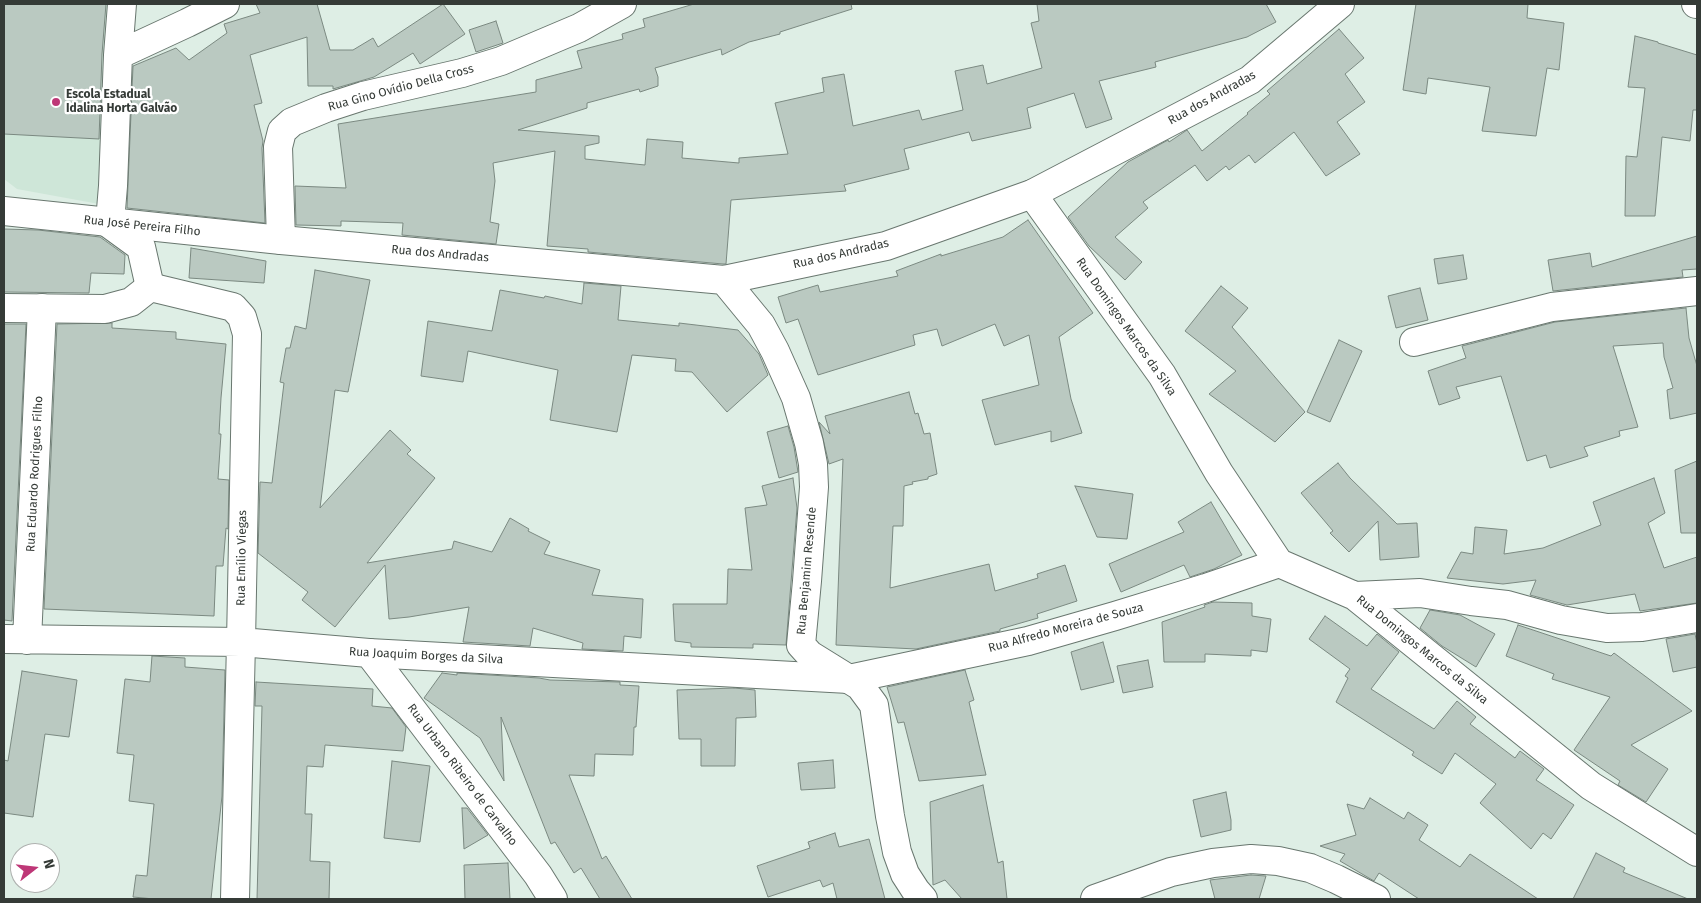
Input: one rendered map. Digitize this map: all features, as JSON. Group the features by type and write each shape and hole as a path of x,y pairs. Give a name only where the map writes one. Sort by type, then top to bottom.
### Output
{"street":[{"path":"4,308 105,309 131,302 150,287 142,248 108,223 113,186 122,4"},
{"path":"118,55 225,4"},
{"name":"Rua Gino Ovídio Della Cross","path":"281,240 278,147 282,131 292,122 362,96 501,61 579,28 622,4"},
{"name":"Rua dos Andradas","path":"281,240 724,280 886,246 1032,194 1250,80 1340,4"},
{"name":"Rua Domingos Marcos da Silva","path":"1032,194 1162,375 1219,472 1279,563 1355,596 1591,786 1697,852"},
{"name":"Rua José Pereira Filho","path":"4,211 281,240"},
{"name":"Rua Benjamim Resende","path":"724,280 761,325 775,351 796,398 809,443 813,464 814,486 800,645 810,655 860,686 874,705 897,852 905,874 923,899"},
{"name":"Rua Emílio Viegas","path":"150,287 234,307 242,317 247,334 235,899"},
{"path":"1414,342 1552,307 1697,291"},
{"name":"Rua Eduardo Rodrigues Filho","path":"15,639 42,308"},
{"name":"Rua Alfredo Moreira de Souza","path":"849,679 1028,641 1206,588 1279,563"},
{"path":"1355,596 1420,593 1471,602 1507,605 1561,620 1608,628 1642,627 1697,618"},
{"name":"Rua Joaquim Borges da Silva","path":"15,639 241,642 369,653 849,679"},
{"name":"Rua Urbano Ribeiro de Carvalho","path":"369,653 538,875 553,899"},
{"path":"1095,899 1171,872 1212,863 1251,859 1278,861 1310,868 1376,899"}],"shaded area":[{"name":"Escola Estadual Idalina Horta Galvão","path":"4,4 114,4 99,204 17,189 4,179"}],"building":[{"name":"Escola Estadual Idalina Horta Galvão","path":"4,4 106,4 99,139 4,134"},
{"path":"256,4 317,4 330,50 353,50 373,38 378,47 443,4 465,34 420,64 413,53 374,77 333,89 333,86 308,86 307,37 250,55 262,103 254,105 263,141 265,223 127,208 133,66 176,48 189,60 227,33 224,24 260,13"},
{"path":"694,4 851,4 852,9 780,32 780,34 749,42 722,55 721,49 655,68 658,86 640,92 639,89 587,103 587,108 518,130 599,136 599,143 585,146 585,159 645,165 647,139 683,142 682,158 739,163 739,158 788,154 775,103 824,92 822,78 844,74 853,126 919,110 922,120 963,110 955,71 983,65 987,84 1042,68 1031,23 1039,21 1037,4 1266,4 1276,22 1247,37 1155,62 1156,67 1099,81 1112,119 1086,128 1074,93 1027,108 1031,128 972,141 969,132 904,149 909,169 844,185 846,191 731,200 726,264 588,252 588,249 547,246 555,151 493,163 495,181 490,222 499,224 496,244 402,235 403,223 341,221 341,226 296,225 295,186 346,188 338,124 536,92 536,80 582,68 577,51 623,39 622,34 645,27 643,19"},
{"path":"1416,4 1528,4 1527,18 1564,23 1559,70 1547,68 1536,136 1482,131 1490,87 1428,78 1426,94 1403,90"},
{"path":"496,21 503,43 476,52 469,30"},
{"path":"1339,29 1364,58 1345,74 1365,102 1337,122 1360,154 1326,176 1294,132 1255,163 1249,155 1229,170 1226,166 1207,181 1195,165 1143,202 1148,208 1115,237 1142,262 1125,280 1089,246 1068,217 1128,162 1168,140 1169,142 1187,130 1202,151 1248,114 1270,94 1267,91"},
{"path":"1635,36 1697,55 1697,110 1693,110 1690,141 1662,137 1655,216 1625,216 1626,156 1637,157 1645,88 1628,87"},
{"path":"1028,220 1093,313 1059,337 1071,399 1082,433 1051,442 1051,431 995,445 982,400 1039,385 1029,335 1004,346 995,324 942,346 937,329 913,335 915,345 818,375 798,319 786,323 778,297 818,285 820,292 898,276 896,271 941,254 941,256 1003,237"},
{"path":"4,229 38,230 100,237 125,255 124,274 91,273 89,293 4,292"},
{"path":"1697,236 1697,269 1682,270 1683,277 1553,291 1548,260 1590,253 1592,267"},
{"path":"191,248 266,261 264,283 189,278"},
{"path":"1463,255 1467,279 1438,284 1434,259"},
{"path":"315,270 370,280 348,392 335,390 320,508 390,430 411,450 407,454 435,478 367,563 452,549 454,541 492,552 510,518 529,529 528,531 550,542 544,554 600,570 592,595 643,599 641,638 624,636 623,651 582,649 583,643 533,628 530,646 463,642 469,607 389,619 385,565 335,627 302,600 308,592 258,553 260,482 272,483 284,383 280,382 286,348 290,348 295,326 306,329"},
{"path":"584,283 621,286 618,320 679,326 679,323 738,330 759,354 768,375 727,412 692,372 675,371 676,359 632,355 617,432 550,420 558,370 468,351 463,382 421,376 428,321 492,331 500,290 544,298 545,296 582,304"},
{"path":"1221,286 1248,308 1232,327 1305,412 1275,442 1209,394 1236,371 1185,331"},
{"path":"1420,288 1428,320 1396,328 1388,296"},
{"path":"1686,308 1689,338 1697,366 1697,413 1670,419 1667,390 1673,388 1664,357 1663,343 1613,346 1638,427 1619,431 1620,436 1584,447 1588,456 1550,468 1546,455 1527,461 1501,376 1456,387 1460,398 1439,405 1428,371 1466,358 1462,346 1555,322"},
{"path":"112,323 112,328 176,332 176,339 226,344 221,398 218,479 229,480 228,529 226,528 223,566 216,566 214,616 44,609 57,324"},
{"path":"4,324 26,324 12,621 4,620"},
{"path":"1339,340 1362,351 1330,422 1307,412"},
{"path":"909,392 915,414 918,413 924,434 930,433 937,474 928,477 928,479 912,482 913,484 904,486 903,526 893,526 890,588 989,564 995,591 1038,578 1037,574 1065,565 1077,601 1037,614 1038,618 1000,629 1000,631 916,649 836,645 843,459 829,464 819,422 830,434 825,416"},
{"path":"788,426 798,472 779,478 767,432"},
{"path":"1697,461 1697,533 1681,533 1675,470"},
{"path":"1338,463 1350,478 1397,524 1417,523 1419,557 1380,560 1378,521 1349,552 1330,533 1333,531 1301,493"},
{"path":"793,478 797,508 786,645 753,644 753,648 691,647 691,643 675,641 673,604 727,604 728,569 752,570 745,508 767,505 762,486"},
{"path":"1654,478 1665,513 1648,523 1664,568 1697,557 1697,603 1640,611 1635,594 1567,605 1530,595 1536,580 1503,584 1447,578 1461,552 1473,554 1475,527 1507,530 1504,554 1543,548 1601,525 1593,502"},
{"path":"1075,486 1133,494 1127,539 1097,537"},
{"path":"1211,502 1242,555 1214,569 1190,577 1184,565 1121,592 1109,564 1184,532 1178,522"},
{"path":"1213,602 1252,603 1252,616 1271,619 1267,652 1251,650 1251,656 1205,654 1205,662 1164,662 1162,622 1205,607 1204,605"},
{"path":"1430,610 1460,615 1495,634 1476,667 1442,646 1420,628"},
{"path":"1325,616 1367,646 1377,634 1399,652 1371,689 1434,729 1457,701 1476,717 1470,724 1515,758 1520,751 1544,769 1536,780 1574,805 1551,839 1543,833 1531,849 1480,803 1496,784 1455,753 1442,774 1412,755 1414,752 1336,702 1348,678 1345,676 1350,669 1309,639"},
{"path":"1518,625 1611,656 1614,653 1692,711 1631,745 1668,769 1646,802 1618,785 1620,781 1574,750 1610,697 1552,679 1554,674 1506,656"},
{"path":"1695,634 1697,667 1673,672 1666,639"},
{"path":"1103,642 1114,682 1081,690 1071,652"},
{"path":"152,656 185,658 185,667 225,670 222,796 211,899 133,897 136,875 147,876 154,804 129,801 134,755 117,753 125,679 150,682"},
{"path":"1148,660 1153,687 1123,693 1117,666"},
{"path":"965,670 974,700 969,702 986,775 919,781 904,722 898,723 887,687"},
{"path":"22,671 77,680 69,737 45,734 33,817 4,813 4,760 8,761"},
{"path":"442,673 550,680 620,682 620,685 639,686 633,755 595,754 594,776 569,775 602,859 606,856 632,899 600,899 581,868 574,873 555,842 551,844 501,717 504,781 480,738 424,698"},
{"path":"256,682 373,689 372,706 392,708 406,727 403,751 325,745 323,767 307,766 305,814 312,814 310,861 330,862 329,899 257,899 262,706 255,706"},
{"path":"734,688 755,690 756,717 736,718 735,766 701,766 701,739 679,739 677,690"},
{"path":"833,760 835,788 801,790 798,763"},
{"path":"392,761 430,766 420,842 384,838"},
{"path":"983,785 998,863 1003,861 1007,899 962,899 945,880 933,885 930,802"},
{"path":"1226,792 1231,830 1201,837 1193,800"},
{"path":"1370,798 1404,819 1408,812 1428,825 1419,840 1460,867 1470,854 1538,899 1419,899 1379,873 1374,881 1340,861 1345,854 1320,846 1356,835 1347,804 1364,809"},
{"path":"462,808 467,808 488,835 464,849"},
{"path":"835,833 839,847 869,839 885,899 837,899 833,883 823,887 820,880 768,897 757,866 810,848 808,842"},
{"path":"1596,853 1625,868 1623,872 1688,899 1573,899"},
{"path":"508,863 510,899 465,899 464,865"},
{"path":"1251,875 1266,876 1259,899 1215,899 1210,880"}],"place":[{"name":"Escola Estadual Idalina Horta Galvão","path":"56,102"}]}
